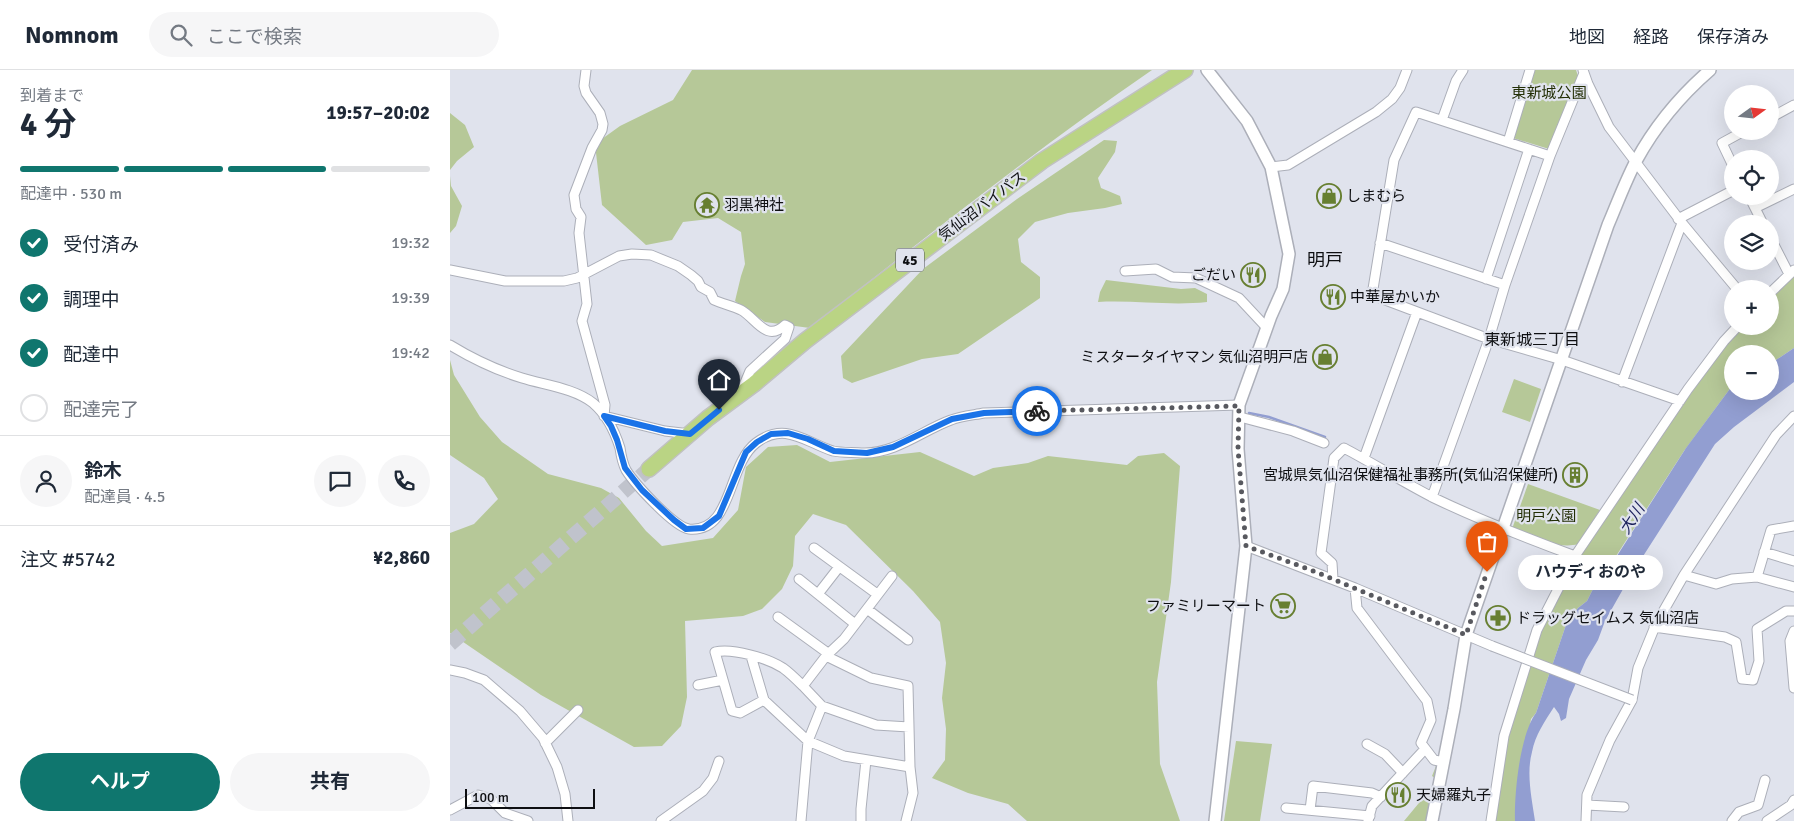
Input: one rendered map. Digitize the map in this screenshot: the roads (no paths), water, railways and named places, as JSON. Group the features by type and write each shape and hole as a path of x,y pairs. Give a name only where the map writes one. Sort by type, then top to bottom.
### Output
{"highway":[{"name":"気仙沼バイパス","path":"648,469 805,340 1042,161 1185,70"}],"street":[{"path":"586,70 584,86 586,93 600,113 603,124 574,195 576,209 581,217 579,234 587,304 582,321 605,405 604,416"},
{"path":"1207,70 1247,121 1271,167 1289,254 1283,289 1267,328 1240,411 1238,449 1246,546 1215,821"},
{"path":"1271,167 1288,165 1376,112 1392,99 1400,88 1407,70"},
{"path":"1442,120 1456,81 1463,70"},
{"path":"1508,142 1530,70"},
{"path":"1432,821 1466,635 1608,224 1636,161 1662,121 1687,90 1710,70"},
{"path":"1584,71 1588,84 1609,127 1680,221 1729,280"},
{"path":"1432,497 1489,339 1505,285 1550,156 1584,71"},
{"path":"1779,114 1794,106"},
{"path":"1550,156 1416,112 1394,160 1372,295 1489,339 1562,360 1680,401"},
{"path":"1725,150 1722,143 1728,140"},
{"path":"1486,279 1529,149"},
{"path":"1755,208 1794,189"},
{"path":"1622,382 1680,221 1724,196"},
{"path":"1754,205 1758,215"},
{"path":"1380,243 1505,285"},
{"path":"1779,251 1792,272 1779,284"},
{"path":"450,270 511,281 564,280 578,278 619,256 632,254 651,255 678,266 692,275 701,287 710,292 714,300 742,311 766,330 773,332 780,330 785,325 789,327 785,339 750,371 741,394"},
{"path":"1125,271 1156,269 1172,277 1196,278 1238,298 1267,328"},
{"path":"1364,458 1417,312"},
{"path":"1491,821 1504,736 1537,630 1575,556 1680,401 1730,335"},
{"path":"450,345 493,369 580,396 593,404 611,426 625,468 642,490 686,529 703,528 719,516 746,452 757,442 771,434 788,433 808,439 834,451 867,453 893,447 952,419 984,413 1240,411 1324,442"},
{"path":"604,416 665,431 690,434"},
{"path":"1586,821 1588,795 1610,740 1632,700 1638,668 1654,627 1684,574 1776,435 1794,416"},
{"path":"1333,579 1332,563 1321,553 1334,458 1344,448 1432,497 1502,530 1575,556"},
{"path":"1757,576 1771,530 1794,526"},
{"path":"1246,546 1333,579 1492,646 1632,700"},
{"path":"814,548 877,594"},
{"path":"1764,552 1794,561"},
{"path":"818,594 839,567"},
{"path":"1684,574 1716,584 1732,579 1757,576 1794,587"},
{"path":"803,686 828,655 844,639 892,576"},
{"path":"799,579 855,624"},
{"path":"1354,588 1357,608 1427,702 1431,720 1421,743 1434,760 1444,762"},
{"path":"867,609 908,640"},
{"path":"1654,627 1725,637 1736,642 1742,679 1752,680 1759,661 1757,629 1786,611 1794,610"},
{"path":"778,617 828,655 872,678 908,686 910,766 913,793 906,821"},
{"path":"1794,631 1790,641 1794,688"},
{"path":"764,700 740,713 732,710 715,652 721,651 751,656 769,661 784,669 822,706 876,725 909,727"},
{"path":"751,656 764,700 808,741 844,756 910,766"},
{"path":"451,672 465,673 484,680 520,711 543,738 557,767 565,794 568,821"},
{"path":"698,685 723,680"},
{"path":"801,821 808,741 822,706"},
{"path":"545,743 578,710"},
{"path":"1367,744 1384,754 1403,773"},
{"path":"1286,808 1369,818 1372,806 1425,749"},
{"path":"861,821 866,760"},
{"path":"661,821 703,791 713,778 719,761"},
{"path":"1732,821 1739,812 1758,805 1764,780"},
{"path":"1310,810 1313,786 1372,793 1381,797"},
{"path":"450,810 478,795 491,799 505,813 528,821"},
{"path":"1767,821 1791,806 1794,800"},
{"path":"1587,805 1624,807"}],"water":[{"path":"1794,348 1794,382 1779,393 1779,358"},
{"path":"1724,397 1724,400 1770,400 1715,444 1631,575 1586,660 1569,699 1566,718 1561,721 1554,707 1535,740 1530,760 1530,786 1535,821 1515,821 1519,765 1530,723 1536,713 1567,622 1578,608 1587,601 1598,579 1582,569 1586,561 1608,570 1686,448"}],"waterway":[{"path":"1249,413 1269,417 1325,437"}],"tunnel":[{"path":"450,644 649,469"}],"place":[{"name":"しまむら","path":"1329,196"},
{"name":"羽黒神社","path":"707,205"},
{"name":"ごだい","path":"1253,275"},
{"name":"中華屋かいか","path":"1333,297"},
{"name":"ミスタータイヤマン 気仙沼明戸店","path":"1325,357"},
{"name":"宮城県気仙沼保健福祉事務所(気仙沼保健所)","path":"1575,475"},
{"name":"ハウディおのや","path":"1487,572"},
{"name":"ファミリーマート","path":"1283,606"},
{"name":"ドラッグセイムス 気仙沼店","path":"1498,618"},
{"name":"天婦羅丸子","path":"1398,795"}],"district":[{"name":"明戸","path":"1325,260"},
{"name":"東新城三丁目","path":"1532,340"}],"park label":[{"name":"東新城公園","path":"1549,93"},
{"name":"明戸公園","path":"1546,516"}],"water label":[{"name":"大川","path":"1632,519"}]}
